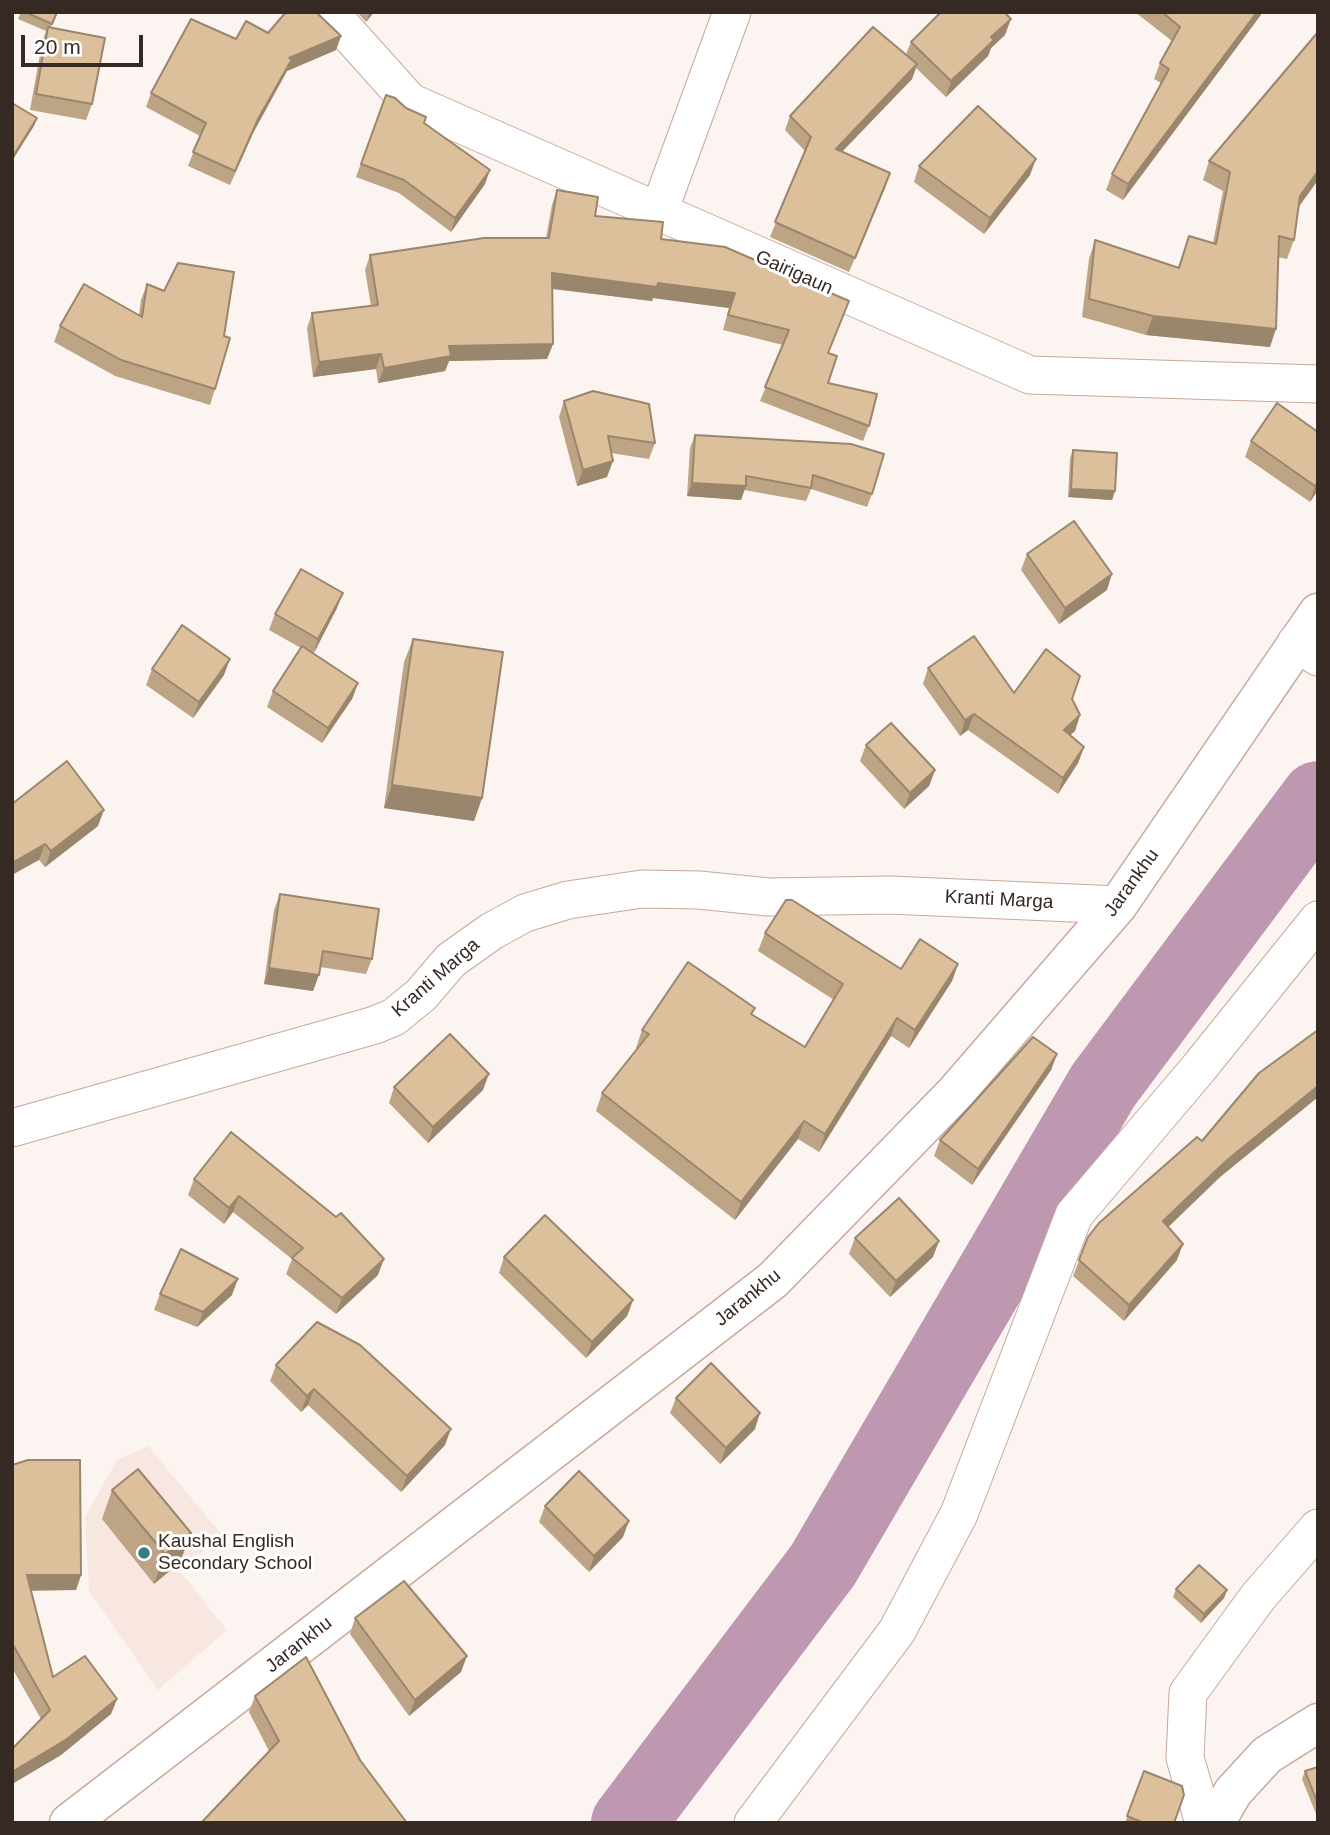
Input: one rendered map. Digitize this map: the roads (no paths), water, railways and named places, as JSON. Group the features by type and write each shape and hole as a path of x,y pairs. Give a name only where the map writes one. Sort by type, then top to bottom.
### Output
{"street":[{"name":"Gairigaun","path":"325,12 340,24 410,102 1030,375 1318,384"},
{"path":"659,211 732,12"},
{"name":"Jarankhu","path":"69,1823 773,1280 956,1092 1118,905 1310,638"},
{"name":"Kranti Marga","path":"12,1128 376,1025 394,1017 421,996 451,960 492,931 525,914 568,900 642,888 768,897 890,895 1118,905"},
{"path":"753,1823 897,1631 959,1514 1074,1215 1198,1069 1318,920"},
{"path":"1204,1823 1185,1758 1188,1693 1258,1597 1318,1528"},
{"path":"1215,1823 1233,1792 1267,1755 1318,1723"}],"waterway":[{"path":"628,1823 823,1565 1103,1086 1318,798"}],"place":[{"name":"Kaushal English Secondary School","path":"144,1553"}]}
